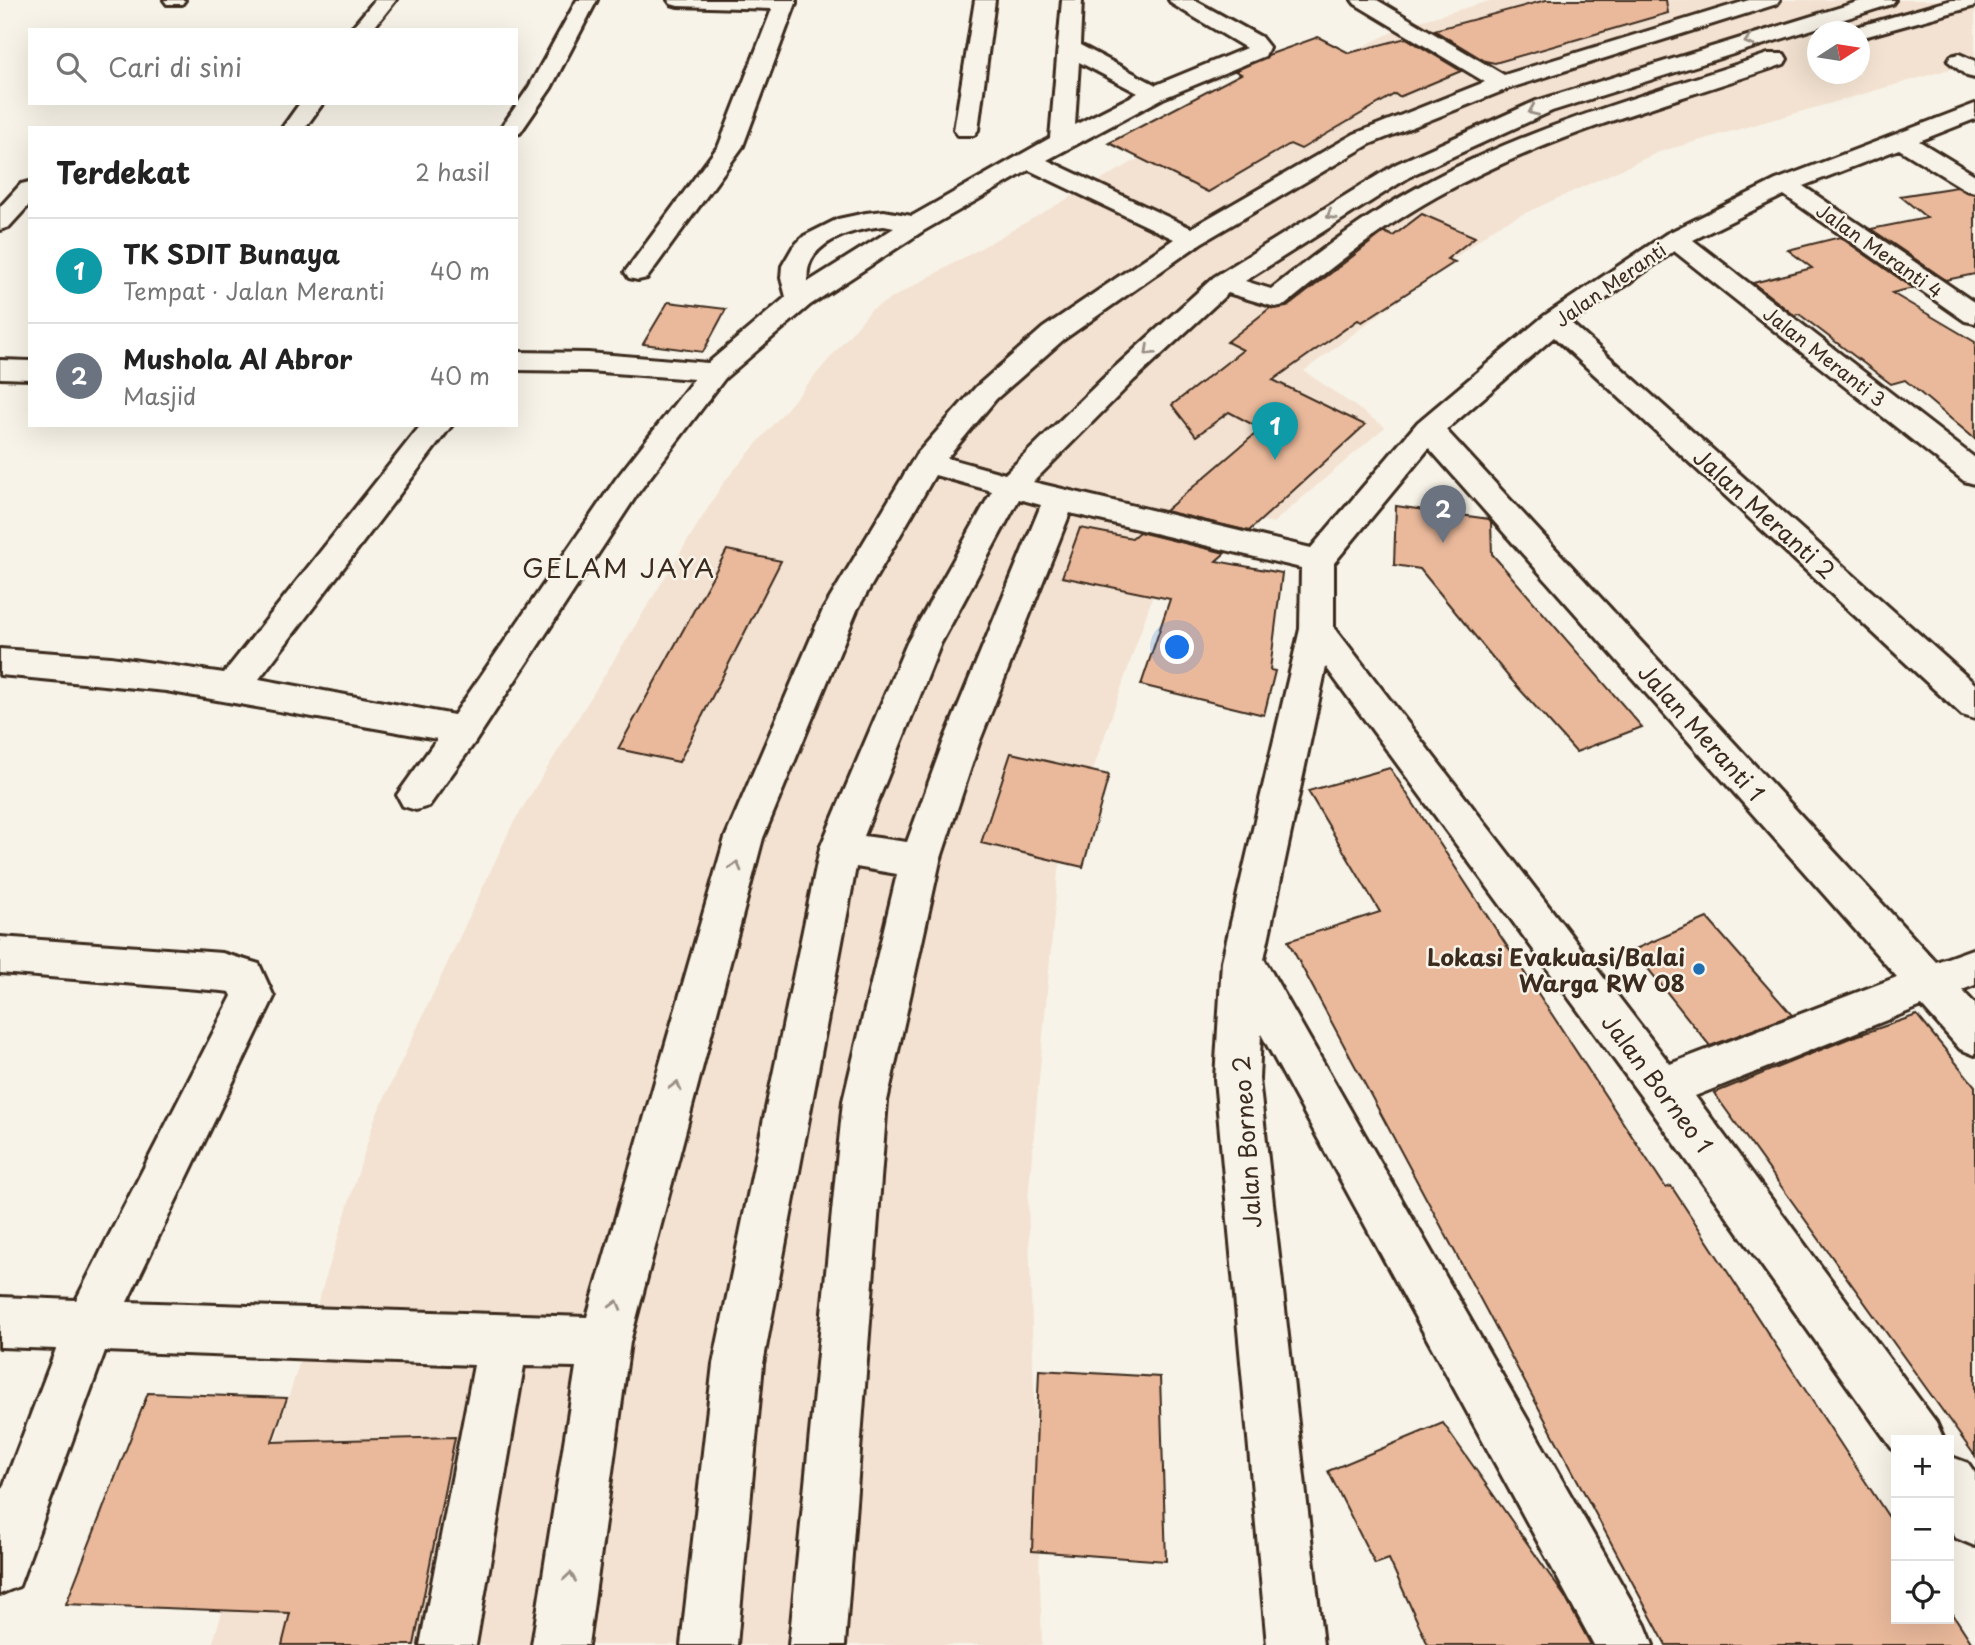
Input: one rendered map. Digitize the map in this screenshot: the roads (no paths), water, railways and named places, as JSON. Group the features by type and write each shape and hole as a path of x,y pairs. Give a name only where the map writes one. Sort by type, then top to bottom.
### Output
{"street":[{"path":"362,28 386,0"},
{"path":"513,126 540,88 587,0"},
{"path":"638,272 731,145 786,1 678,0"},
{"path":"966,130 985,0"},
{"path":"1062,141 1072,0"},
{"path":"416,795 462,732 627,486 715,372 800,299 914,226 1062,141 1155,93 1257,51 1258,47 1179,0"},
{"path":"1362,0 1502,83"},
{"path":"560,1645 605,1342 744,838 840,610 932,464 986,393 1053,334 1192,238 1362,139 1502,83 1770,0"},
{"path":"1842,21 1885,0"},
{"path":"1870,29 1975,0"},
{"path":"709,1645 738,1364 840,848 924,643 1001,483 1223,283 1405,169 1544,106 1626,79 1807,38"},
{"path":"1223,283 1275,299 1363,230 1451,179 1551,137 1662,99 1807,38"},
{"path":"1069,48 1155,93"},
{"path":"1626,79 1662,99"},
{"path":"295,126 310,105"},
{"name":"Jalan Meranti","path":"1318,561 1429,429 1554,322 1675,239 1786,185 1975,111"},
{"path":"1903,141 1975,185"},
{"path":"1030,161 1192,238"},
{"name":"Jalan Meranti 4","path":"1786,185 1975,315"},
{"path":"0,190 28,191"},
{"path":"0,222 28,191"},
{"path":"800,299 794,281 795,265 800,256 819,238 867,219 904,220 914,226"},
{"name":"Jalan Meranti 3","path":"1675,239 1975,474"},
{"name":"Jalan Meranti 2","path":"1554,322 1975,705"},
{"path":"518,361 588,362 715,372"},
{"path":"0,369 28,370"},
{"path":"233,687 436,427"},
{"name":"Jalan Meranti 1","path":"1429,429 1975,1035"},
{"path":"932,464 1059,500 1318,561"},
{"path":"817,1645 865,1101 920,861 961,743 1059,500"},
{"name":"Jalan Borneo 2","path":"1295,1645 1237,1079 1243,961 1317,629 1318,561"},
{"name":"Jalan Borneo 1","path":"1317,629 1662,1088 1914,1435"},
{"path":"0,662 72,665 233,687 439,725 462,732"},
{"path":"840,848 920,861"},
{"path":"0,955 222,972 244,977 253,997 89,1326 0,1567"},
{"path":"1243,961 1625,1645"},
{"path":"1662,1088 1975,965"},
{"path":"0,1322 503,1341 605,1342"},
{"path":"448,1645 503,1341"},
{"path":"1954,1489 1975,1519"}],"place":[{"name":"TK SDIT Bunaya","path":"1275,460"},
{"name":"Mushola Al Abror","path":"1443,543"},
{"name":"Lokasi Evakuasi/Balai Warga RW 08","path":"1699,969"}],"district":[{"name":"GELAM JAYA","path":"619,567"}]}
